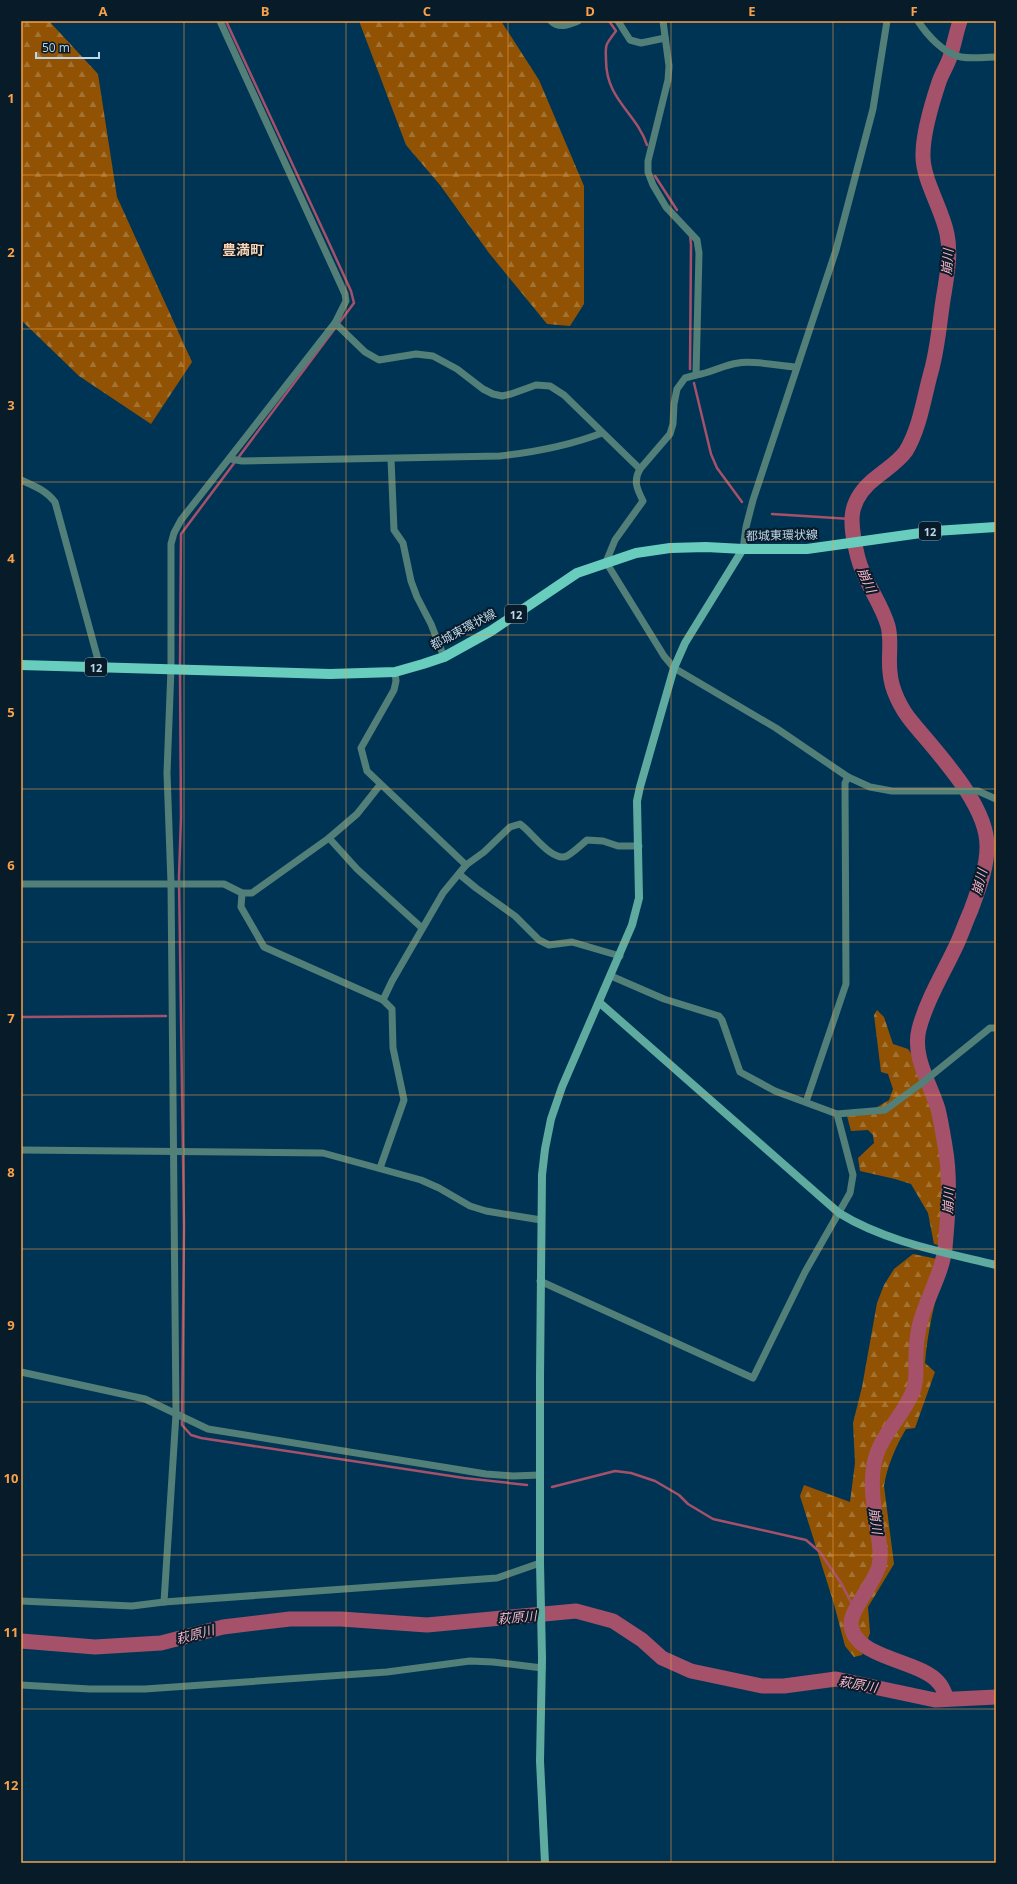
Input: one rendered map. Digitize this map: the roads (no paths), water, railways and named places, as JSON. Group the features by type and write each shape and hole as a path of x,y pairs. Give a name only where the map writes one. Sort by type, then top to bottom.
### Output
{"main road":[{"name":"都城東環状線","path":"21,665 171,668 337,674 395,672 444,657 491,631 577,573 636,553 670,548 706,547 743,549 807,549 935,531 996,526"}],"street":[{"path":"164,1602 176,1414 171,883 167,773 171,668 171,544 174,533 181,520 231,459 335,323 346,301 345,294 220,21"},
{"path":"550,21 555,25 566,26 578,21"},
{"path":"618,21 630,40 641,44 665,38"},
{"path":"663,21 669,66 668,80 648,161 648,172 653,186 666,207 697,240 699,253 696,375"},
{"path":"545,1863 540,1761 542,1658 540,1585 540,1281 542,1175 551,1119 562,1087 600,1003 632,925 639,898 639,846 637,815 640,788 674,668 685,643 743,549 746,527 753,500 796,367 824,288 849,204 873,109 887,21"},
{"path":"918,21 924,31 943,48 956,56 963,58 996,57"},
{"path":"335,323 365,352 379,360 416,354 433,356 457,369 483,389 493,394 502,396 536,385 550,386 564,395 640,469"},
{"path":"796,367 740,362 730,364 708,373 685,378 677,389 674,404 673,424 670,434 640,469 636,483 643,501 615,540 606,562 664,656 674,668 776,728 848,777 870,787 892,791 951,789 978,791 996,799"},
{"path":"231,459 242,461 500,456 526,453 574,444 602,433"},
{"path":"391,459 394,530 403,543 411,581 417,597 431,624 444,657"},
{"path":"21,480 39,488 49,495 55,502 100,667"},
{"path":"395,672 396,681 394,690 361,748 367,771 380,785 410,811 466,865"},
{"path":"806,1102 846,984 845,783 848,777"},
{"path":"21,884 224,884 242,893 252,892 329,838 358,814 380,785"},
{"path":"384,1000 422,928 443,893 466,865 484,852 510,827 520,824 549,852 559,857 567,856 587,840 603,841 618,846 639,846"},
{"path":"329,838 357,869 414,923 422,928"},
{"path":"459,874 515,916 539,940 549,945 572,942 620,956"},
{"path":"242,893 241,906 264,947 384,1000 392,1009 393,1048 404,1100 380,1168"},
{"path":"611,976 664,999 719,1016 722,1020 740,1072 775,1091 837,1114 885,1110 929,1078 990,1028 996,1028"},
{"path":"600,1003 839,1213 880,1234 996,1265"},
{"path":"540,1281 753,1378 805,1272 850,1193 853,1175 837,1114"},
{"path":"21,1150 173,1150 323,1153 422,1180 470,1206 486,1211 541,1220"},
{"path":"21,1372 145,1399 208,1429 486,1474 540,1476"},
{"path":"21,1601 132,1606 164,1602 497,1578 540,1563"},
{"path":"21,1685 83,1689 145,1689 387,1672 470,1661 493,1662 542,1668"}],"waterway":[{"path":"180,667 181,534 354,303 351,291 226,21"},
{"path":"609,21 616,31 606,46 607,74 616,96 636,123 647,145"},
{"name":"崩川","path":"947,1699 940,1685 930,1675 888,1658 862,1644 854,1635 851,1623 855,1611 873,1580 880,1561 880,1547 872,1480 874,1464 881,1444 909,1400 915,1386 916,1345 919,1327 925,1307 941,1268 945,1248 948,1197 947,1158 938,1109 923,1070 917,1039 922,1018 931,996 957,944 971,910 984,871 987,847 985,831 971,797 960,781 908,717 897,698 891,678 890,637 888,626 861,567 855,545 852,523 855,503 860,494 868,485 900,458 911,442 921,412 935,356 948,271 949,252 947,234 926,173 923,146 934,99 940,79 950,57 960,21"},
{"path":"655,176 677,210"},
{"path":"690,235 690,369"},
{"path":"694,383 711,454 717,468 742,502"},
{"path":"772,514 851,519"},
{"path":"180,672 181,817 179,877 184,1226 182,1425 191,1435 201,1438 464,1478 527,1485"},
{"path":"21,1017 166,1016"},
{"path":"552,1487 615,1471 631,1473 655,1481 679,1495 688,1504 713,1519 806,1540 820,1552 841,1583 855,1610"},
{"name":"萩原川","path":"21,1641 95,1647 161,1643 223,1627 290,1619 341,1619 427,1625 576,1611 613,1621 642,1640 662,1658 691,1671 762,1686 784,1686 836,1679 935,1700 996,1697"}],"district":[{"name":"豊満町","path":"243,249"}]}
